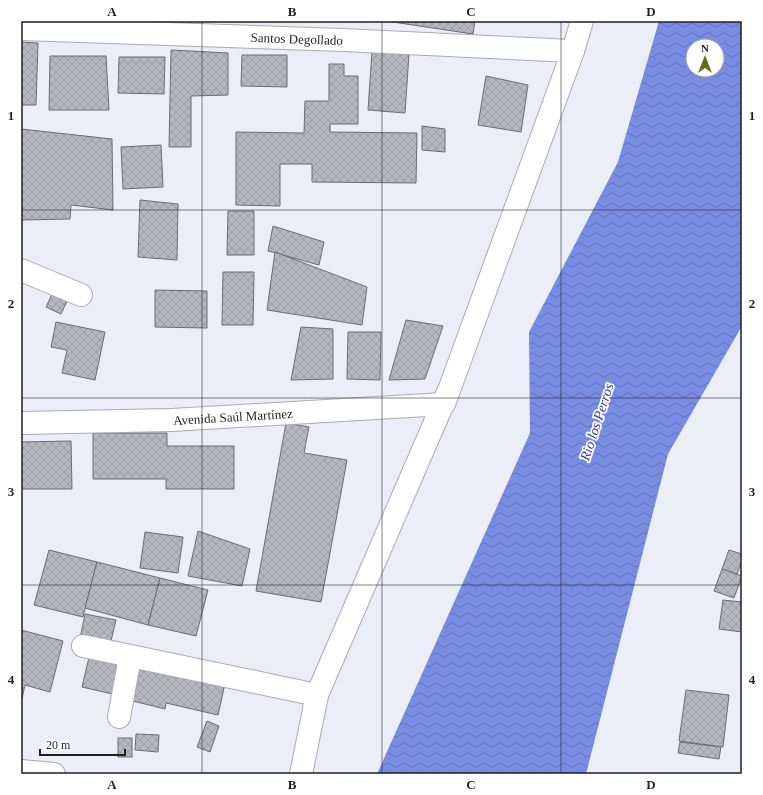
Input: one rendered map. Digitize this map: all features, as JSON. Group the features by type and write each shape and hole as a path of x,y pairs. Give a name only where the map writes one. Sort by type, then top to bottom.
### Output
{"street":[{"path":"301,774 317,695 444,404 573,51 582,21"},
{"path":"573,51 587,21"},
{"name":"Santos Degollado","path":"21,29 82,26 208,28 343,40 573,51"},
{"path":"21,270 81,295"},
{"name":"Avenida Saúl Martínez","path":"21,423 172,420 444,404"},
{"path":"83,646 317,695"},
{"path":"119,717 130,657"},
{"path":"21,771 54,774"}],"water":[{"name":"Rio los Perros","path":"659,21 742,21 742,326 668,454 586,774 377,774 530,433 529,332 618,162"}],"building":[{"path":"386,21 475,21 473,34"},
{"path":"21,42 38,43 36,105 21,105"},
{"path":"171,50 228,53 228,95 191,96 191,147 169,147"},
{"path":"372,51 409,54 405,113 368,110"},
{"path":"242,55 287,55 287,87 241,86"},
{"path":"50,56 106,56 109,110 49,110"},
{"path":"119,57 165,57 164,94 118,93"},
{"path":"329,64 344,64 344,76 358,76 358,124 330,124 330,132 417,133 416,183 312,182 312,164 280,164 280,206 236,205 236,132 304,133 305,101 329,101"},
{"path":"486,76 528,85 521,132 478,125"},
{"path":"422,126 445,129 445,152 422,150"},
{"path":"21,129 112,139 113,210 71,205 70,219 21,220"},
{"path":"161,145 163,187 123,189 121,147"},
{"path":"140,200 178,204 177,260 138,257"},
{"path":"228,211 254,211 254,255 227,255"},
{"path":"273,226 324,242 319,265 268,251"},
{"path":"275,252 367,287 362,325 267,310"},
{"path":"223,272 254,272 253,325 222,325"},
{"path":"155,290 207,291 207,328 155,327"},
{"path":"53,292 68,299 61,314 46,307"},
{"path":"406,320 443,326 425,379 389,380"},
{"path":"56,322 105,332 95,380 62,373 67,350 51,347"},
{"path":"301,327 333,329 333,379 291,380"},
{"path":"348,332 381,332 380,380 347,379"},
{"path":"286,423 309,427 304,453 347,460 321,602 256,591"},
{"path":"93,433 167,433 167,446 234,446 234,489 166,489 166,479 93,479"},
{"path":"71,441 72,489 21,489 21,442"},
{"path":"198,531 250,549 242,586 188,576"},
{"path":"145,532 183,537 178,573 140,568"},
{"path":"49,550 97,562 83,617 34,605"},
{"path":"729,550 742,554 742,561 737,574 722,569"},
{"path":"97,562 160,578 148,625 85,608"},
{"path":"722,569 742,576 734,598 714,591"},
{"path":"160,578 208,590 196,636 148,625"},
{"path":"723,600 742,602 742,632 719,629"},
{"path":"85,614 116,620 110,645 80,639"},
{"path":"21,630 63,641 50,692 25,685 22,699"},
{"path":"91,649 129,659 121,696 82,687"},
{"path":"138,659 226,679 218,715 166,703 165,709 129,700"},
{"path":"686,690 729,695 723,747 679,741"},
{"path":"207,721 219,726 210,752 197,747"},
{"path":"136,734 159,735 158,752 135,750"},
{"path":"118,738 132,738 132,757 118,757"},
{"path":"680,742 721,747 719,759 678,753"}]}
